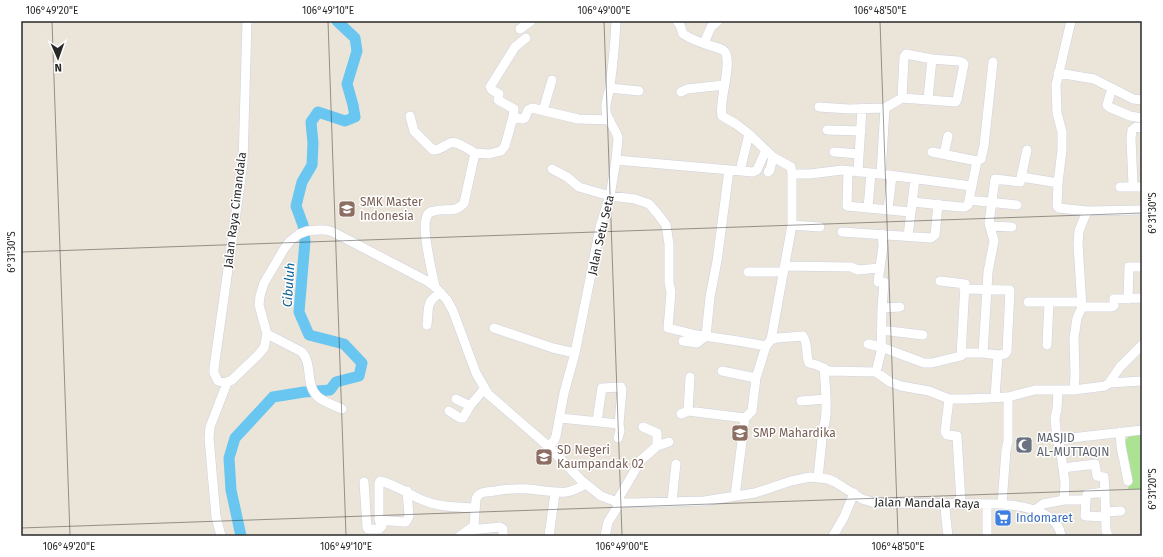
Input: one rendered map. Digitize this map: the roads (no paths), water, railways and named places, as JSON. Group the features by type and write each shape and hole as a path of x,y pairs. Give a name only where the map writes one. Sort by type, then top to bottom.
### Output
{"street":[{"name":"Jalan Raya Cimandala","path":"227,382 218,381 214,373 243,163 247,21"},
{"path":"520,29 531,21"},
{"name":"Jalan Setu Seta","path":"548,446 555,438 560,418 564,393 575,353 600,226 610,196 616,160 618,138 617,132 607,115 606,108 610,88 616,21"},
{"path":"677,21 683,34 722,49 726,55 727,68 724,85 722,116 736,124 750,135 773,157 791,167 792,174 792,226 768,343 756,378 752,411 745,418 735,496"},
{"path":"1071,21 1056,85 1057,113 1062,132 1062,150 1056,206 1059,208 1088,211 1142,210"},
{"path":"704,43 711,27 716,23"},
{"path":"410,116 414,132 433,150 438,150 449,143 455,142 475,153 489,154 501,151 505,146 514,109 498,100 500,94 492,90 490,87 515,47 526,38"},
{"path":"819,107 885,108 902,98 953,102 957,100 964,64 958,61 932,59 908,53 904,55 902,98"},
{"path":"928,99 932,59"},
{"path":"913,202 965,207 968,204 977,162 981,159 984,146 993,62"},
{"path":"1058,73 1094,79 1133,99 1142,100"},
{"path":"543,111 552,80"},
{"path":"681,92 687,89 724,85"},
{"path":"610,88 639,92"},
{"path":"1112,88 1107,105 1130,116 1142,118"},
{"path":"513,117 523,119 525,118 528,110 532,108 578,119 610,120"},
{"path":"862,108 859,154 853,172 847,206 910,212"},
{"path":"881,174 885,108"},
{"path":"1120,187 1137,186 1131,138 1132,130 1142,128"},
{"path":"827,130 861,131"},
{"path":"746,161 750,135"},
{"path":"740,171 750,135"},
{"path":"944,154 948,136"},
{"path":"616,160 740,171 756,171 766,150"},
{"path":"983,354 988,272 994,241 989,223 995,179 1020,182 1027,150"},
{"path":"834,152 859,154"},
{"path":"932,152 977,162"},
{"path":"428,325 430,302 438,290 428,248 426,218 429,213 434,211 455,210 462,206 464,203 475,153"},
{"path":"768,172 770,170 773,157"},
{"path":"552,168 567,177 578,187 610,196 635,199 649,204 658,213 666,225 669,244 669,282 671,292 668,328 706,336 768,343 776,338 803,336 806,342 807,358 809,362 829,371 876,372 890,382 901,386 929,391 949,399 1008,397 1035,390 1074,390 1105,386 1109,383 1120,367 1142,345"},
{"path":"683,341 696,343 706,336 710,297 717,261 729,170"},
{"path":"792,174 810,174 836,170 915,178 971,186"},
{"path":"868,208 871,174"},
{"path":"888,209 892,176"},
{"path":"1022,177 1058,183"},
{"path":"908,236 915,178"},
{"path":"969,200 1017,205"},
{"path":"842,232 931,238 935,235 938,204"},
{"path":"1074,390 1074,338 1077,318 1082,307 1078,244 1079,231 1088,211"},
{"path":"792,226 820,227"},
{"path":"991,226 1012,227"},
{"path":"221,536 216,517 209,438 210,427 227,382 239,375 264,348 267,334 259,305 260,296 264,283 284,249 290,241 303,232 326,230 333,232 427,281 438,290 453,310 484,389 499,405 548,446 586,484 601,496 619,502"},
{"path":"876,372 879,362 882,330 884,282 878,282 883,246 882,234"},
{"path":"748,272 845,266 858,270 879,268"},
{"path":"1128,299 1129,267 1142,267"},
{"path":"868,344 881,347 924,363 932,363 961,356 965,284 940,281"},
{"path":"961,352 998,355 1005,354 1007,351 1010,290 964,289"},
{"path":"1082,307 1112,307 1114,306 1114,299 1142,298"},
{"path":"1028,302 1079,302 1082,307"},
{"path":"1047,345 1049,302"},
{"path":"882,308 900,307"},
{"path":"494,328 552,348 575,353"},
{"path":"882,330 923,336"},
{"path":"267,334 302,352 307,363 311,387 317,397 342,409"},
{"path":"995,397 998,355"},
{"path":"818,478 823,429 825,424 826,399 824,368"},
{"path":"722,371 756,378"},
{"path":"690,377 684,413 745,418"},
{"path":"1109,383 1142,382"},
{"path":"597,421 602,388 621,387 620,431 618,438"},
{"path":"449,411 460,418 464,418 470,406 484,389"},
{"path":"1058,390 1055,418 1057,441 1060,447 1065,483 1064,500"},
{"path":"1002,504 1008,441 1008,397"},
{"path":"456,399 470,406"},
{"path":"801,401 826,399"},
{"path":"949,399 945,432 947,435 956,435 961,503"},
{"path":"560,418 619,424"},
{"path":"643,427 657,434 657,446"},
{"path":"1057,441 1142,430"},
{"path":"1120,432 1121,446 1128,481"},
{"path":"605,536 608,522 641,460 648,452 657,446 669,442"},
{"path":"672,502 676,464"},
{"path":"1063,468 1095,464 1097,476 1104,477 1106,530 1108,536"},
{"name":"Jalan Mandala Raya","path":"619,502 704,501 764,491 800,478 818,478 835,482 862,499 875,503 961,503 1019,506 1035,510 1054,522 1060,530 1061,536"},
{"path":"364,482 367,528 381,528 382,526 379,520 380,481 406,491 419,499 438,505 475,508"},
{"path":"469,533 475,523 475,508 478,496 483,493 510,488 530,489 555,493 576,490 586,484"},
{"path":"379,520 406,522 409,516 406,491"},
{"path":"1105,492 1087,494 1085,516 1121,511"},
{"path":"549,536 555,493"},
{"path":"833,536 844,517 854,493"},
{"path":"1035,510 1043,504 1064,500 1086,500"},
{"path":"945,503 948,536"},
{"path":"987,504 988,536"},
{"path":"460,536 500,527 503,529 503,536"}],"waterway":[{"name":"Cibuluh","path":"241,536 231,490 229,458 235,438 273,397 330,390 336,382 359,376 362,363 344,344 309,335 299,312 305,241 303,225 296,206 302,182 312,165 313,143 311,122 318,112 345,121 355,117 347,84 357,51 355,38 337,21"}],"place":[{"name":"SMK Master Indonesia","path":"347,209"},
{"name":"SMP Mahardika","path":"740,433"},
{"name":"MASJID AL-MUTTAQIN","path":"1024,445"},
{"name":"SD Negeri Kaumpandak 02","path":"544,457"},
{"name":"Indomaret","path":"1003,518"}]}
